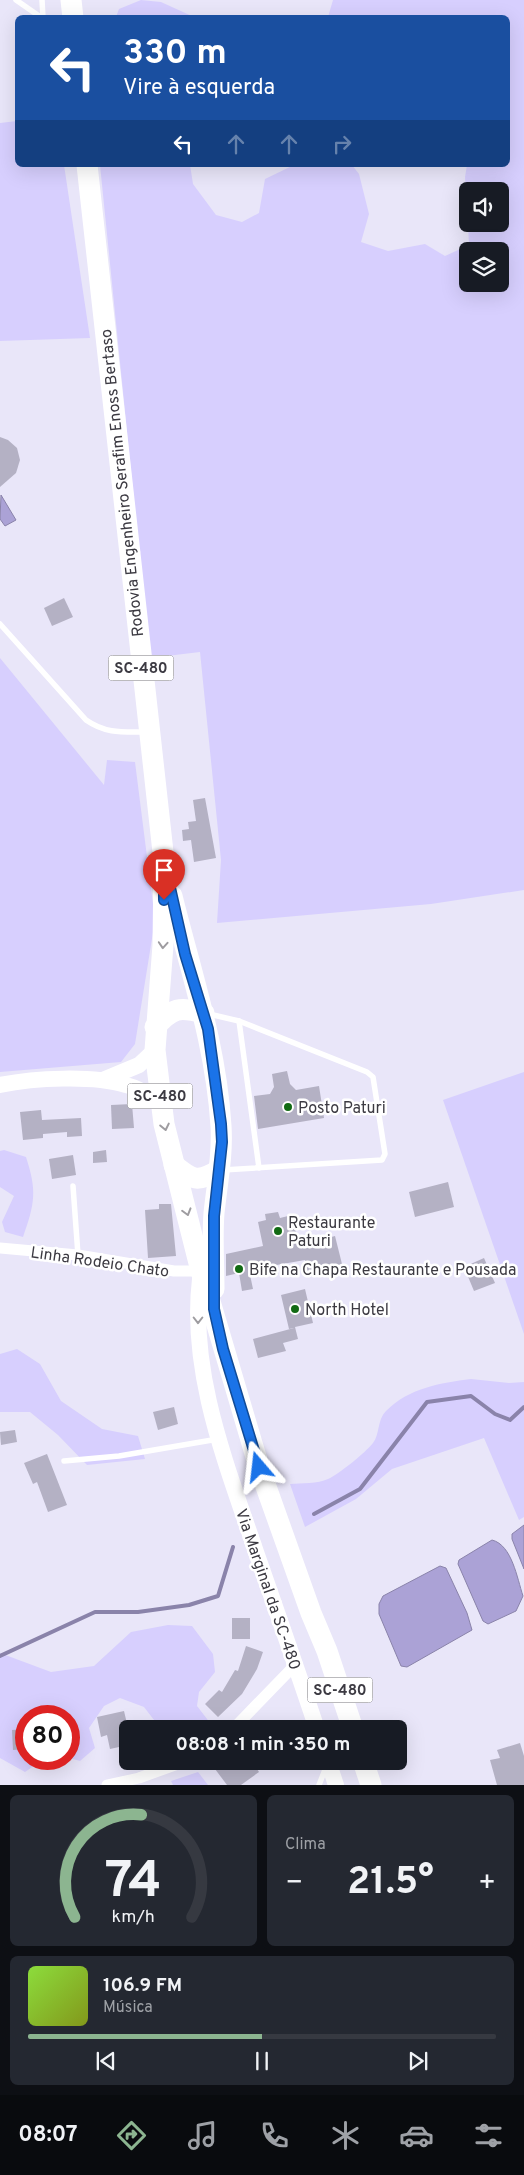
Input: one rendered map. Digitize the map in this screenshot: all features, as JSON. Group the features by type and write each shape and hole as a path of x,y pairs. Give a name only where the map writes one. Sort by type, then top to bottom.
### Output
{"highway":[{"path":"71,0 73,15"},
{"name":"Rodovia Engenheiro Serafim Enoss Bertaso","path":"87,167 148,732 164,861 185,954 204,1012 212,1049 221,1124 222,1142 214,1216 214,1309"},
{"name":"Rodovia Engenheiro Serafim Enoss Bertaso","path":"164,861 163,945 155,1027 155,1050 161,1102 174,1165 192,1226 201,1272 214,1309 223,1349 259,1467 350,1720"},
{"path":"155,1027 167,1014 178,1008 204,1012"},
{"path":"174,1165 186,1175 198,1180 219,1170"},
{"path":"367,1770 371,1785"}],"main road":[{"path":"103,1080 133,1068 155,1050"},
{"path":"0,1085 21,1081 103,1080 127,1085 161,1102"},
{"name":"Via Marginal da SC-480","path":"201,1272 198,1332 207,1394 219,1439 314,1720"},
{"path":"331,1770 336,1785"}],"street":[{"name":"Linha Rodeio Chato","path":"0,1248 78,1255 174,1271 201,1272"},
{"path":"242,1720 296,1664"},
{"path":"107,1785 139,1778 161,1770"}],"lane":[{"path":"16,0 38,15"},
{"path":"42,0 43,15"},
{"path":"0,624 86,720 98,728 111,732 148,732"},
{"path":"204,1012 239,1021 367,1072 373,1077 385,1154 382,1160 219,1170"},
{"path":"239,1021 259,1168"},
{"path":"73,1186 78,1255"},
{"path":"64,1461 119,1456 219,1439"},
{"path":"319,1785 325,1770"}],"shaded area":[{"path":"141,0 161,2 190,15 117,15 119,9"},
{"path":"333,0 524,0 524,890 431,904 217,923 221,860 200,652 150,658 100,167 190,167 193,184 216,215 242,222 259,213 265,179 290,167 354,167 359,174 369,214 361,242 388,251 425,244 445,256 459,250 459,292 509,292 509,242 469,242 468,232 509,232 509,182 465,182 467,167 510,167 510,15 329,15"},
{"path":"15,121 15,167 64,167 90,338 0,341 0,123"},
{"path":"1,495 16,520 5,526 0,519"},
{"path":"0,658 104,785 107,760 135,762 155,920 135,1044 121,1062 0,1072"},
{"path":"524,1072 524,1334 443,1100"},
{"path":"4,1150 26,1157 32,1179 32,1206 23,1237 5,1232 2,1222 14,1196 0,1187 0,1151"},
{"path":"17,1349 40,1364 61,1401 102,1429 138,1436 145,1459 87,1465 58,1435 30,1412 0,1412 0,1354"},
{"path":"471,1379 509,1383 524,1382 524,1517 519,1520 484,1438 392,1469 356,1499 305,1527 290,1484 324,1481 345,1468 373,1443 386,1411 405,1397 426,1388 448,1382"},
{"path":"524,1525 524,1569 512,1539 512,1534"},
{"path":"492,1540 499,1543 509,1555 523,1596 516,1611 488,1624 483,1621 458,1564 459,1560"},
{"path":"440,1566 446,1568 467,1613 472,1630 407,1667 401,1666 379,1614 379,1604 383,1596"},
{"path":"168,1625 192,1626 213,1654 215,1672 199,1692 197,1706 208,1720 154,1720 144,1707 120,1698 104,1706 89,1728 95,1748 80,1761 80,1705 15,1705 15,1766 0,1758 0,1653 51,1672 94,1666 131,1632"},
{"path":"198,1772 208,1785 173,1785 171,1781"}],"building":[{"path":"0,437 8,440 17,448 20,460 16,473 0,487"},
{"path":"64,598 73,617 52,626 44,608"},
{"path":"205,798 216,858 194,862 191,840 183,841 182,830 189,829 188,822 196,821 193,800"},
{"name":"Posto Paturi","path":"287,1071 290,1084 296,1090 319,1086 324,1118 258,1129 254,1096 270,1094 274,1087 272,1074"},
{"path":"132,1104 134,1128 112,1129 111,1105"},
{"path":"41,1110 42,1120 81,1118 82,1136 67,1137 67,1132 43,1134 43,1138 23,1140 20,1112"},
{"path":"106,1150 107,1162 93,1163 93,1152"},
{"path":"73,1155 76,1175 52,1179 49,1159"},
{"path":"448,1182 454,1207 415,1217 409,1192"},
{"path":"159,1204 171,1204 176,1256 148,1258 145,1210 159,1209"},
{"path":"278,1212 280,1218 292,1215 299,1246 335,1236 342,1264 308,1273 305,1260 249,1270 253,1289 242,1291 239,1273 226,1276 226,1254 263,1246 258,1222 266,1220 265,1214"},
{"path":"484,1258 495,1283 474,1291 464,1267"},
{"path":"305,1289 313,1323 295,1327 298,1339 283,1343 286,1351 258,1358 253,1339 294,1328 289,1329 281,1295"},
{"path":"174,1407 178,1424 158,1430 153,1412"},
{"path":"15,1430 17,1442 1,1445 0,1432"},
{"path":"47,1454 67,1505 48,1512 37,1482 33,1484 24,1463"},
{"path":"232,1618 250,1618 250,1639 232,1639"},
{"path":"246,1646 263,1652 257,1669 242,1694 218,1717 205,1704 219,1690 222,1692 235,1670 238,1671"},
{"path":"124,1711 126,1720 119,1720 119,1747 110,1749 107,1735 101,1737 97,1717"},
{"path":"12,1730 15,1730 15,1750 13,1750"},
{"path":"520,1743 524,1756 524,1785 497,1785 490,1760 500,1758 497,1750"},
{"path":"216,1770 258,1770 259,1772 241,1785 227,1785"}],"waterway":[{"path":"314,1514 360,1489 427,1402 471,1396 495,1414 510,1420 524,1407"},
{"path":"0,1656 95,1612 138,1612 189,1605 218,1596 233,1547"}],"place":[{"name":"Posto Paturi","path":"288,1107"},
{"name":"Restaurante Paturi","path":"278,1231"},
{"name":"Bife na Chapa Restaurante e Pousada","path":"239,1269"},
{"name":"North Hotel","path":"295,1309"}],"route":[{"path":"164,900 164,861 185,954 208,1029 221,1124 221,1157 214,1216 214,1309 223,1349 259,1467"}]}
